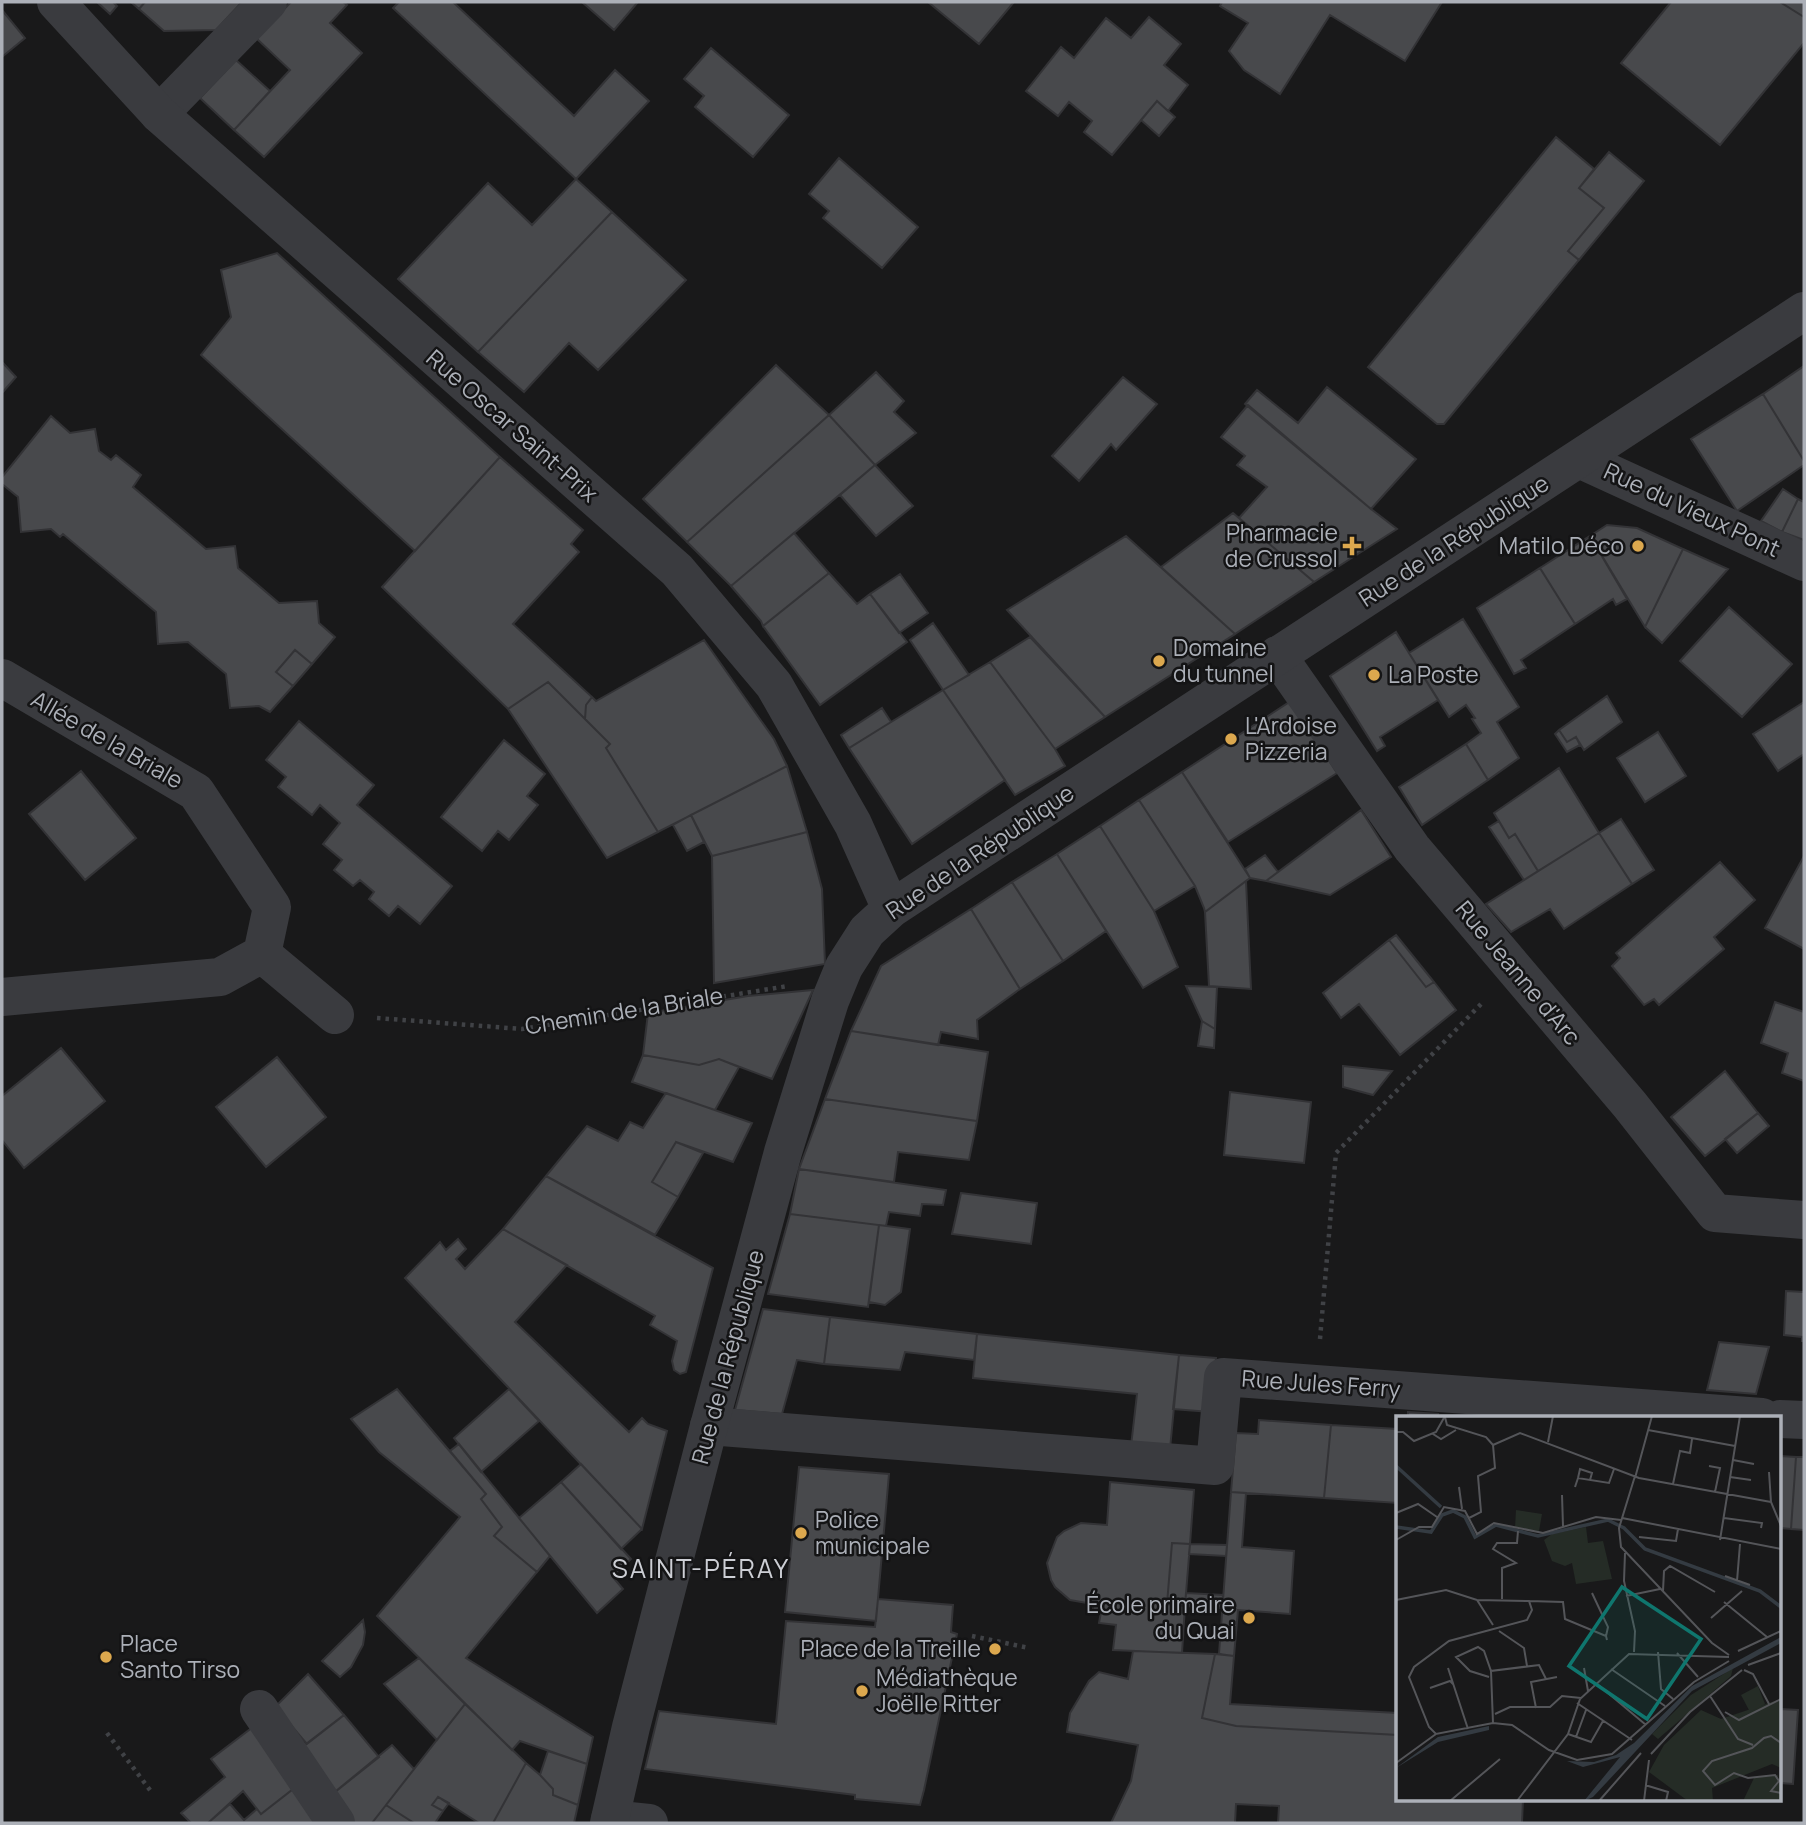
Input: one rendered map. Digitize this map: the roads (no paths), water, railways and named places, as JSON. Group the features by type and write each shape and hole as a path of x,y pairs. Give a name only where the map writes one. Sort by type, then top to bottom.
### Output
{"street":[{"name":"Rue Oscar Saint-Prix","path":"56,2 159,114 677,570 774,685 853,824 891,909"},
{"path":"159,114 268,2"},
{"name":"Rue de la République","path":"609,1821 709,1426 783,1152 830,1001 844,967 867,931 891,909 1804,312"},
{"name":"Rue du Vieux Pont","path":"1579,459 1804,562"},
{"name":"Rue Jeanne d'Arc","path":"1277,655 1412,848 1630,1105 1715,1213 1804,1220"},
{"name":"Allée de la Briale","path":"2,678 196,792 272,907 262,954"},
{"path":"2,997 220,977 262,954 335,1015"},
{"name":"Rue Jules Ferry","path":"709,1426 1215,1466 1223,1377 1749,1416"},
{"path":"1782,1419 1804,1420"},
{"path":"259,1709 336,1823"},
{"path":"609,1821 649,1823"}],"place":[{"name":"Pharmacie de Crussol","path":"1352,546"},
{"name":"Matilo Déco","path":"1638,546"},
{"name":"Domaine du tunnel","path":"1159,661"},
{"name":"La Poste","path":"1374,675"},
{"name":"L'Ardoise Pizzeria","path":"1231,739"},
{"name":"Police municipale","path":"801,1533"},
{"name":"École primaire du Quai","path":"1249,1618"},
{"name":"Place de la Treille","path":"995,1649"},
{"name":"Place Santo Tirso","path":"106,1657"},
{"name":"Médiathèque Joëlle Ritter","path":"862,1691"}],"district":[{"name":"SAINT-PÉRAY","path":"701,1569"}]}
